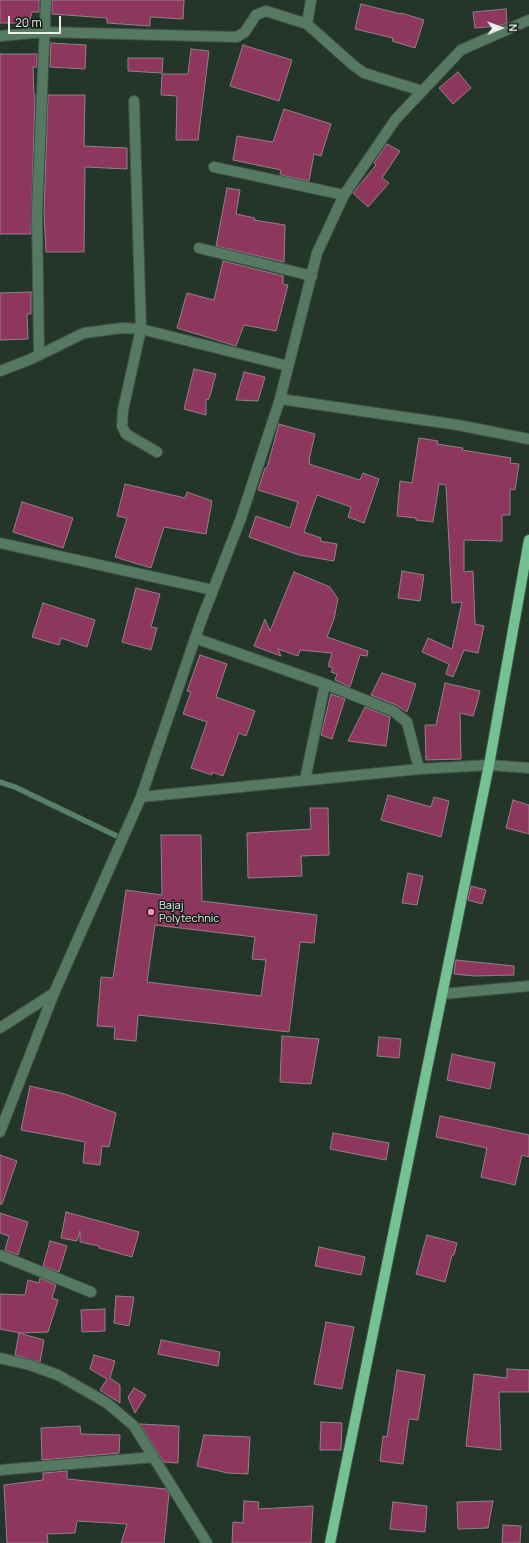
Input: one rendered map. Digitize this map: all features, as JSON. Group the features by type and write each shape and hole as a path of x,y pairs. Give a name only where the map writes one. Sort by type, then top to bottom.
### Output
{"main road":[{"path":"330,1543 489,765 529,540"}],"street":[{"path":"39,355 37,212 46,0"},
{"path":"307,24 311,0"},
{"path":"0,36 45,32 237,37 245,32 256,15 264,11 307,24 364,73 422,91"},
{"path":"0,1132 54,993 141,797 213,590 241,518 280,399 317,253 344,195 395,120 461,50 529,20"},
{"path":"134,101 140,329 123,410 122,426 126,434 131,438 157,452"},
{"path":"214,167 344,195"},
{"path":"199,248 312,276"},
{"path":"0,371 84,334 106,329 140,329 288,366"},
{"path":"280,399 458,425 529,439"},
{"path":"0,543 213,590"},
{"path":"196,638 325,684 393,711 407,722 419,768"},
{"path":"305,780 325,684"},
{"path":"141,797 419,768 489,765 529,768"},
{"path":"442,994 529,986"},
{"path":"0,1028 54,993"},
{"path":"0,1255 91,1292"},
{"path":"0,1358 30,1365 58,1375 107,1402 134,1426 207,1543"},
{"path":"0,1470 154,1457"}],"building":[{"path":"0,0 39,0 39,12 32,12 29,23 0,23"},
{"path":"52,0 184,0 183,19 150,17 150,26 107,23 107,18 52,14"},
{"path":"361,4 424,20 415,48 392,41 393,38 355,29"},
{"path":"506,9 507,23 498,26 475,28 473,12"},
{"path":"51,43 86,45 85,69 50,67"},
{"path":"243,45 292,60 279,101 230,86"},
{"path":"191,49 209,51 198,140 176,140 177,96 161,95 162,74 188,74"},
{"path":"0,54 37,54 37,67 33,67 35,95 31,234 0,234"},
{"path":"128,58 163,58 162,73 128,71"},
{"path":"458,72 471,88 453,104 439,88"},
{"path":"48,95 85,95 84,146 127,148 127,169 85,167 84,252 46,252 44,212"},
{"path":"284,109 331,124 321,156 314,154 309,181 280,175 281,170 233,160 237,136 273,142"},
{"path":"387,144 400,151 382,178 389,183 368,207 353,193 376,165 374,163"},
{"path":"227,188 240,190 236,214 255,218 254,220 285,225 284,262 216,246"},
{"path":"223,261 283,276 283,284 288,285 276,331 244,325 236,346 177,328 187,293 214,300"},
{"path":"31,292 31,314 27,314 28,339 0,340 0,293"},
{"path":"194,369 216,374 209,399 206,400 206,415 184,409"},
{"path":"244,372 265,377 258,401 236,400"},
{"path":"279,424 315,434 309,464 360,480 363,473 379,479 364,523 348,517 351,507 317,495 304,532 321,538 320,541 337,544 334,561 299,555 249,537 256,516 290,528 298,502 258,490 265,468 267,468"},
{"path":"419,438 438,441 437,444 463,448 462,450 511,458 510,463 519,464 515,490 510,489 510,515 502,515 502,541 464,540 464,572 473,571 475,624 484,626 478,653 464,650 453,677 446,674 449,664 422,652 428,638 452,649 462,602 452,603 446,485 439,484 433,522 397,516 400,481 412,483"},
{"path":"125,484 185,498 187,492 212,501 206,534 164,527 151,568 115,557 127,518 117,516"},
{"path":"22,502 73,518 63,548 13,532"},
{"path":"402,571 424,575 420,601 398,598"},
{"path":"294,572 330,587 338,599 334,619 327,637 368,651 367,656 360,655 350,687 335,680 337,674 331,672 333,668 328,666 332,653 300,650 298,656 278,649 281,656 254,646 265,619 270,631"},
{"path":"136,588 160,594 151,627 157,628 151,650 122,642"},
{"path":"43,603 95,620 87,647 61,638 59,645 32,637"},
{"path":"200,655 227,664 216,697 255,711 246,736 239,733 223,776 212,772 212,775 191,768 207,722 183,714 191,692 187,691"},
{"path":"382,673 416,684 407,712 396,705 371,695"},
{"path":"445,683 480,691 473,716 460,713 461,759 426,760 425,725 436,725"},
{"path":"331,694 345,699 332,739 321,735"},
{"path":"365,707 390,717 386,746 348,741"},
{"path":"388,795 431,807 434,797 449,801 441,837 381,820"},
{"path":"513,800 529,805 529,834 506,828"},
{"path":"310,808 328,808 329,855 301,856 302,876 248,878 247,833 311,829"},
{"path":"161,835 201,835 202,901 317,915 314,943 300,942 289,1032 138,1015 136,1041 114,1039 115,1027 97,1026 101,977 113,978 126,890 162,895","holes":["155,925 255,937 252,959 266,960 261,996 147,982"]},
{"path":"408,873 423,876 417,905 402,903"},
{"path":"471,886 486,890 482,904 468,900"},
{"path":"456,960 514,966 514,975 474,976 454,974"},
{"path":"282,1036 319,1039 311,1084 280,1082"},
{"path":"379,1037 401,1039 399,1058 377,1056"},
{"path":"452,1054 495,1063 490,1089 447,1080"},
{"path":"30,1086 65,1094 116,1113 109,1147 102,1146 100,1165 83,1163 85,1142 21,1130"},
{"path":"440,1116 529,1135 529,1157 522,1155 515,1185 481,1177 487,1148 436,1137"},
{"path":"333,1133 389,1143 386,1160 330,1149"},
{"path":"0,1155 17,1161 2,1204 0,1204"},
{"path":"66,1212 139,1232 132,1257 99,1248 99,1246 80,1242 80,1231 77,1241 61,1238"},
{"path":"0,1213 28,1222 18,1255 5,1250 9,1236 0,1233"},
{"path":"427,1235 457,1243 454,1255 452,1255 445,1282 416,1274"},
{"path":"50,1241 67,1246 59,1272 43,1266"},
{"path":"319,1247 365,1257 361,1275 315,1266"},
{"path":"40,1278 56,1285 52,1298 58,1300 48,1332 20,1333 0,1329 0,1294 25,1295 28,1280 39,1283"},
{"path":"116,1296 134,1297 129,1326 114,1323"},
{"path":"105,1309 105,1331 82,1332 81,1310"},
{"path":"326,1322 354,1327 342,1389 314,1384"},
{"path":"19,1333 44,1340 40,1362 15,1355"},
{"path":"161,1340 220,1352 218,1366 158,1354"},
{"path":"94,1355 115,1361 110,1378 120,1385 120,1403 100,1390 107,1379 90,1369"},
{"path":"507,1369 529,1370 529,1392 499,1392 501,1450 466,1446 474,1374 507,1378"},
{"path":"397,1370 425,1375 418,1420 409,1419 403,1464 380,1461 383,1436 387,1437"},
{"path":"134,1388 146,1395 135,1413 128,1397"},
{"path":"321,1422 342,1423 341,1450 320,1450"},
{"path":"140,1424 179,1426 178,1463 164,1462"},
{"path":"80,1426 81,1434 120,1435 119,1453 42,1460 41,1428"},
{"path":"204,1435 250,1437 248,1474 228,1473 197,1466"},
{"path":"67,1471 67,1479 166,1489 169,1494 164,1543 121,1543 127,1524 77,1521 75,1533 47,1534 48,1543 7,1543 4,1485 43,1480 43,1473"},
{"path":"244,1501 259,1502 258,1509 313,1506 311,1543 232,1543 233,1522 243,1523"},
{"path":"493,1501 488,1528 458,1529 457,1502"},
{"path":"393,1502 427,1506 425,1532 390,1529"},
{"path":"503,1525 521,1526 520,1543 502,1543"}],"waterway":[{"path":"0,782 15,787 123,839"}],"place":[{"name":"Bajaj Polytechnic","path":"151,912"}]}
